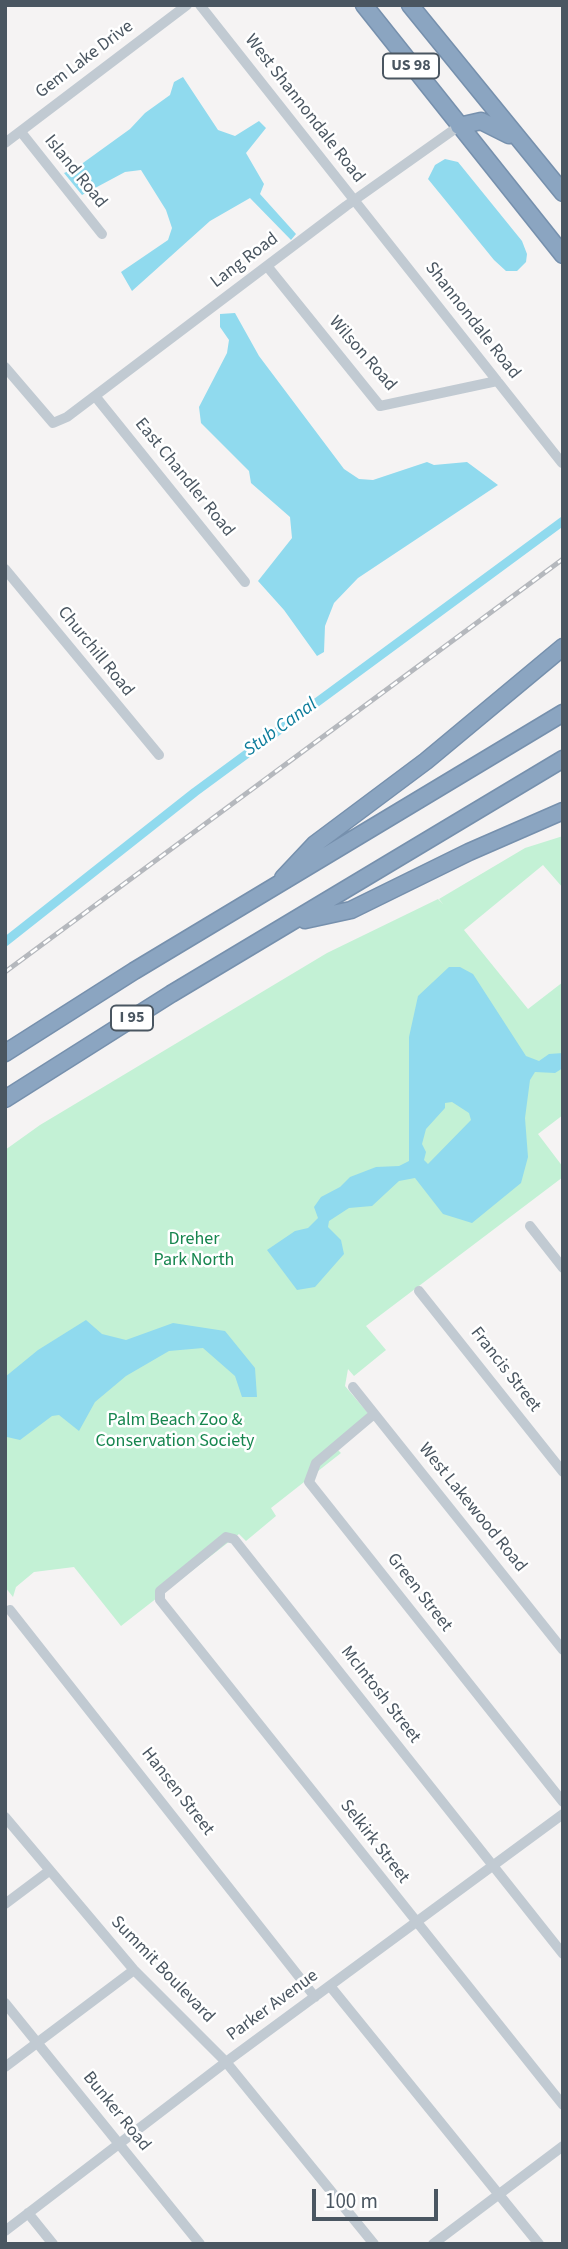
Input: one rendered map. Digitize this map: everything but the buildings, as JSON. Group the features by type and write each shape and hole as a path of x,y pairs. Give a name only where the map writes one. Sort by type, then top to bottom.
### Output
{"highway":[{"name":"US 98","path":"363,5 563,256"},
{"name":"US 98","path":"410,5 563,193"},
{"path":"458,126 481,121 520,141"},
{"path":"272,890 314,844 426,761 563,647"},
{"name":"I 95","path":"5,1053 123,978 563,713"},
{"name":"I 95","path":"5,1099 145,1009 563,759"},
{"path":"292,922 352,910 490,842 563,811"}],"street":[{"name":"Gem Lake Drive","path":"5,143 187,5"},
{"name":"West Shannondale Road","path":"200,5 354,201"},
{"name":"Lang Road","path":"5,367 53,423 68,417 458,126"},
{"name":"Island Road","path":"21,132 102,234"},
{"name":"Shannondale Road","path":"354,201 562,463"},
{"name":"Wilson Road","path":"267,266 380,406 497,381"},
{"name":"East Chandler Road","path":"95,396 245,582"},
{"name":"Churchill Road","path":"5,569 159,755"},
{"path":"530,1226 563,1268"},
{"name":"Francis Street","path":"419,1291 563,1472"},
{"name":"West Lakewood Road","path":"353,1387 563,1650"},
{"name":"Green Street","path":"374,1414 316,1463 309,1482 563,1802"},
{"name":"McIntosh Street","path":"160,1600 160,1591 226,1537 234,1539 563,1954"},
{"name":"Selkirk Street","path":"160,1600 563,2105"},
{"name":"Hansen Street","path":"10,1610 315,1997"},
{"name":"Parker Avenue","path":"5,2231 226,2062 563,1814"},
{"name":"Summit Boulevard","path":"5,1817 134,1970 226,2062 374,2244"},
{"path":"5,1905 50,1871"},
{"path":"5,2067 134,1970"},
{"path":"330,1986 539,2244"},
{"name":"Bunker Road","path":"5,2003 200,2244"},
{"path":"433,2244 563,2146"},
{"path":"28,2213 53,2244"}],"green space":[{"name":"Dreher Park North","path":"563,836 563,888 543,865 464,930 528,1009 563,982 563,1115 538,1134 563,1167 563,1177 366,1326 386,1350 354,1376 348,1369 345,1386 373,1419 338,1450 341,1453 271,1508 276,1516 246,1541 239,1534 121,1626 74,1567 34,1572 16,1587 13,1597 5,1587 5,1150 40,1125 327,953 438,899 443,904 439,899 525,848"}],"water":[{"path":"183,77 218,130 235,136 259,121 266,128 246,153 264,184 260,194 296,234 291,240 250,198 210,221 132,291 121,272 168,240 172,228 166,210 141,170 125,172 82,195 64,173 76,168 130,129 145,113 170,95 174,82"},
{"path":"445,159 458,162 522,241 527,254 526,262 517,271 506,271 494,260 428,179 435,165"},
{"path":"235,313 259,356 344,469 359,479 373,480 427,462 434,465 467,462 498,485 358,578 334,603 325,626 324,652 317,656 284,610 258,581 292,538 290,517 251,483 249,471 201,423 199,407 227,353 229,340 220,327 220,314"},
{"path":"449,967 460,967 473,974 526,1056 539,1061 549,1054 563,1053 563,1068 555,1073 535,1072 530,1080 525,1118 528,1157 521,1183 472,1223 443,1214 415,1178 399,1181 372,1206 349,1208 329,1221 328,1227 341,1240 344,1254 315,1287 297,1290 267,1250 295,1231 308,1228 318,1218 314,1207 321,1197 340,1187 350,1177 376,1167 399,1166 409,1161 409,1037 418,996","holes":["452,1102 469,1113 471,1120 428,1164 424,1160 426,1152 422,1144 426,1129 445,1108 445,1103"]},
{"path":"86,1320 102,1334 126,1340 173,1323 225,1331 255,1368 257,1397 242,1397 235,1376 203,1348 169,1351 126,1376 95,1402 79,1431 59,1415 52,1416 20,1440 7,1437 5,1377 38,1350"}],"waterway":[{"name":"Stub Canal","path":"5,942 195,792 563,521"}],"railway":[{"path":"5,972 563,559"}],"park label":[{"name":"Palm Beach Zoo & Conservation Society","path":"175,1431"}]}
